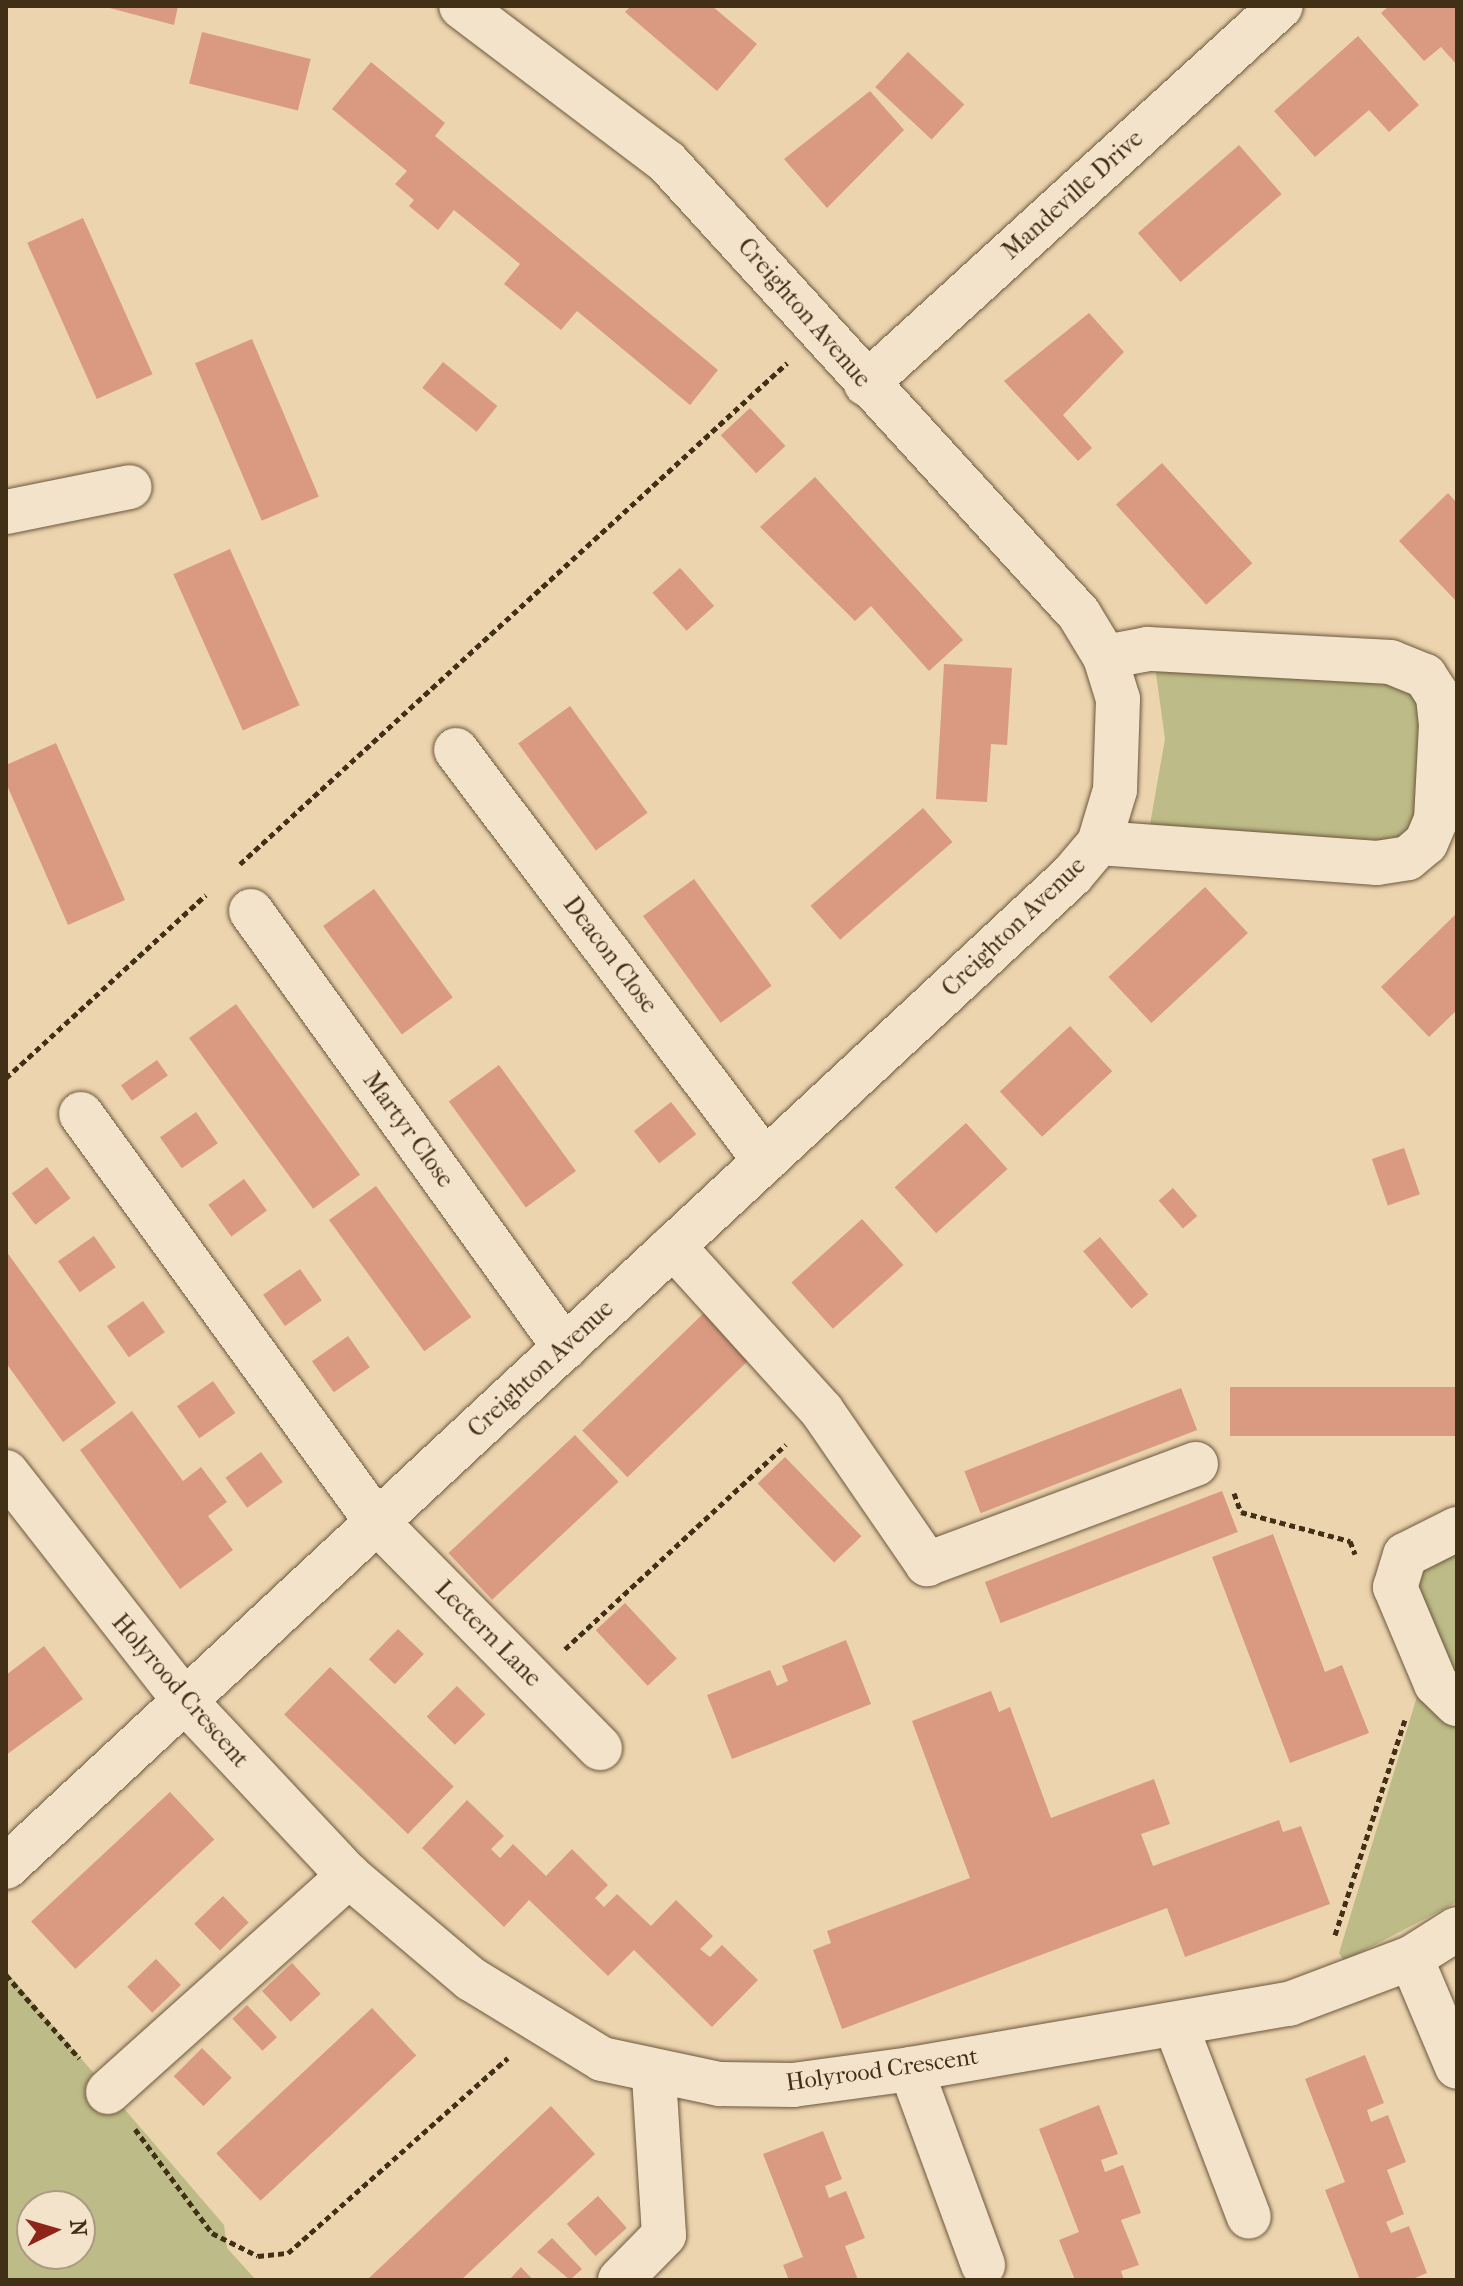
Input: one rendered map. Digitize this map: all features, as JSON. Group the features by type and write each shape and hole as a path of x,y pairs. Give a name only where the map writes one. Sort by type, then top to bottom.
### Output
{"street":[{"name":"Creighton Avenue","path":"6,1867 765,1161 1099,843 1122,745 1105,657 1079,614 866,384 822,331 667,162 461,6"},
{"name":"Mandeville Drive","path":"866,384 1281,6"},
{"path":"6,512 130,487"},
{"path":"1099,843 1330,860 1408,858 1426,843 1436,820 1441,725 1438,696 1425,676 1391,662 1148,649 1105,657"},
{"name":"Deacon Close","path":"456,750 765,1161"},
{"name":"Martyr Close","path":"251,911 565,1348"},
{"name":"Lectern Lane","path":"81,1114 376,1521 600,1748"},
{"path":"673,1246 822,1411 927,1564 1196,1464"},
{"name":"Holyrood Crescent","path":"12,1493 186,1702 349,1876 471,1979 534,2022 602,2059 654,2076 793,2085 1176,2026 1289,2004 1411,1958 1457,1929"},
{"path":"1457,1529 1420,1542 1396,1569 1395,1587 1436,1684 1457,1704"},
{"path":"108,2092 349,1876"},
{"path":"1411,1958 1457,2067"},
{"path":"1176,2026 1249,2217"},
{"path":"911,2069 983,2265"},
{"path":"620,2280 664,2235 654,2076"}],"path":[{"path":"227,875 822,331"},
{"path":"6,1078 216,886"},
{"path":"532,1679 822,1411"},
{"path":"1196,1464 1219,1456 1241,1512 1350,1541 1358,1561 1396,1569"},
{"path":"1343,1984 1331,1947 1410,1704"},
{"path":"6,1975 108,2092 212,2233 258,2256 288,2253 509,2057 534,2022"}],"shaded area":[{"path":"1154,659 1381,670 1423,695 1422,819 1397,842 1148,836 1165,739"},
{"path":"1457,1542 1457,1691 1412,1594 1420,1563"},
{"path":"1419,1690 1457,1717 1457,1902 1344,1961 1339,1953"},
{"path":"6,1971 224,2225 227,2248 256,2280 6,2280"}],"building":[{"path":"102,6 178,6 174,25"},
{"path":"631,6 712,6 757,44 717,91 625,12"},
{"path":"1389,6 1457,6 1457,65 1441,47 1424,61 1381,13"},
{"path":"202,32 311,59 298,111 189,83"},
{"path":"1358,36 1419,105 1389,132 1369,110 1315,157 1274,111"},
{"path":"908,52 964,105 932,140 875,87"},
{"path":"371,62 445,123 435,136 718,370 690,405 577,311 561,330 504,284 520,264 454,210 438,230 409,206 414,200 395,184 407,171 332,109"},
{"path":"870,91 904,130 827,208 784,159"},
{"path":"1239,145 1282,194 1181,282 1138,233"},
{"path":"83,218 153,374 97,399 27,243"},
{"path":"1089,313 1124,352 1063,415 1092,448 1078,461 1004,381"},
{"path":"252,339 319,496 262,521 195,363"},
{"path":"443,362 497,406 477,432 422,388"},
{"path":"750,408 785,446 756,473 721,435"},
{"path":"1162,463 1252,563 1206,605 1116,504"},
{"path":"815,477 963,640 929,671 871,606 855,621 760,527"},
{"path":"1448,493 1457,503 1457,602 1399,541"},
{"path":"230,549 300,705 243,730 173,574"},
{"path":"680,568 714,606 687,631 653,593"},
{"path":"944,664 1012,668 1007,745 991,744 987,802 936,799"},
{"path":"570,706 648,813 596,850 518,744"},
{"path":"56,743 125,900 68,925 6,783 6,765"},
{"path":"923,808 953,842 840,940 811,906"},
{"path":"694,879 772,986 721,1023 643,916"},
{"path":"1205,887 1248,933 1151,1023 1108,977"},
{"path":"374,889 453,997 402,1034 323,926"},
{"path":"1457,913 1457,1010 1429,1037 1381,987"},
{"path":"236,1004 360,1175 313,1209 189,1038"},
{"path":"1070,1026 1112,1071 1042,1137 1000,1091"},
{"path":"157,1060 168,1076 132,1101 121,1085"},
{"path":"499,1065 576,1171 526,1207 449,1101"},
{"path":"671,1102 696,1134 659,1163 634,1131"},
{"path":"196,1112 218,1143 182,1168 160,1137"},
{"path":"966,1123 1007,1169 936,1233 895,1187"},
{"path":"1404,1148 1420,1194 1388,1205 1372,1159"},
{"path":"47,1167 70,1198 35,1225 12,1193"},
{"path":"244,1179 267,1211 231,1236 208,1205"},
{"path":"376,1186 471,1317 424,1351 329,1220"},
{"path":"1173,1188 1197,1216 1183,1228 1159,1200"},
{"path":"862,1219 903,1265 833,1329 791,1283"},
{"path":"94,1236 116,1267 80,1292 58,1261"},
{"path":"1100,1237 1148,1294 1131,1309 1083,1251"},
{"path":"6,1251 116,1403 63,1442 6,1363"},
{"path":"300,1269 322,1300 285,1326 263,1295"},
{"path":"143,1301 165,1332 129,1357 107,1326"},
{"path":"706,1311 751,1358 627,1477 582,1430"},
{"path":"348,1336 370,1367 334,1392 312,1361"},
{"path":"213,1381 235,1413 199,1438 177,1406"},
{"path":"1230,1387 1457,1387 1457,1436 1230,1436"},
{"path":"1181,1388 1197,1430 981,1513 964,1471"},
{"path":"132,1411 183,1481 201,1467 227,1502 208,1516 233,1550 180,1589 80,1450"},
{"path":"575,1435 619,1482 492,1600 448,1553"},
{"path":"261,1452 283,1482 247,1508 225,1478"},
{"path":"785,1457 861,1536 834,1563 758,1483"},
{"path":"1222,1491 1238,1532 1001,1623 985,1582"},
{"path":"1273,1534 1325,1672 1342,1665 1369,1733 1290,1763 1212,1557"},
{"path":"625,1603 677,1659 648,1686 596,1630"},
{"path":"398,1629 424,1654 395,1684 369,1659"},
{"path":"846,1640 871,1704 732,1759 707,1695 770,1670 777,1686 788,1681 782,1666"},
{"path":"44,1646 83,1699 6,1755 6,1675"},
{"path":"330,1667 454,1786 408,1834 284,1714"},
{"path":"457,1686 485,1714 455,1745 427,1716"},
{"path":"991,1691 999,1712 1010,1707 1051,1818 1154,1779 1170,1824 1141,1834 1153,1866 1279,1820 1283,1832 1301,1826 1330,1904 1185,1957 1167,1908 842,2029 813,1950 831,1943 827,1931 970,1878 912,1721"},
{"path":"170,1792 214,1840 75,1969 31,1922"},
{"path":"467,1800 504,1836 491,1849 500,1858 513,1844 546,1876 572,1849 608,1885 595,1898 604,1907 617,1894 651,1926 676,1900 713,1936 700,1949 710,1957 722,1945 758,1980 712,2027 634,1950 608,1976 529,1900 504,1927 422,1848"},
{"path":"223,1896 249,1923 220,1950 194,1924"},
{"path":"156,1959 181,1985 152,2013 127,1987"},
{"path":"292,1963 321,1994 291,2022 262,1991"},
{"path":"247,2005 277,2037 262,2051 232,2019"},
{"path":"372,2008 416,2056 261,2201 216,2153"},
{"path":"202,2048 232,2078 203,2106 174,2076"},
{"path":"1365,2055 1384,2103 1367,2110 1371,2122 1388,2115 1406,2162 1387,2170 1404,2214 1386,2222 1391,2233 1409,2226 1427,2273 1410,2280 1360,2280 1325,2190 1345,2182 1305,2079"},
{"path":"1099,2105 1118,2154 1101,2160 1105,2172 1123,2165 1141,2213 1121,2220 1139,2265 1121,2271 1124,2280 1075,2280 1059,2240 1079,2232 1039,2129"},
{"path":"551,2106 595,2154 461,2280 367,2280"},
{"path":"823,2131 842,2179 825,2186 829,2198 846,2191 865,2238 845,2246 858,2280 789,2280 783,2265 803,2257 763,2154"},
{"path":"598,2196 627,2228 596,2256 567,2224"},
{"path":"552,2238 582,2269 570,2280 537,2252"},
{"path":"521,2267 533,2280 509,2280"}]}
